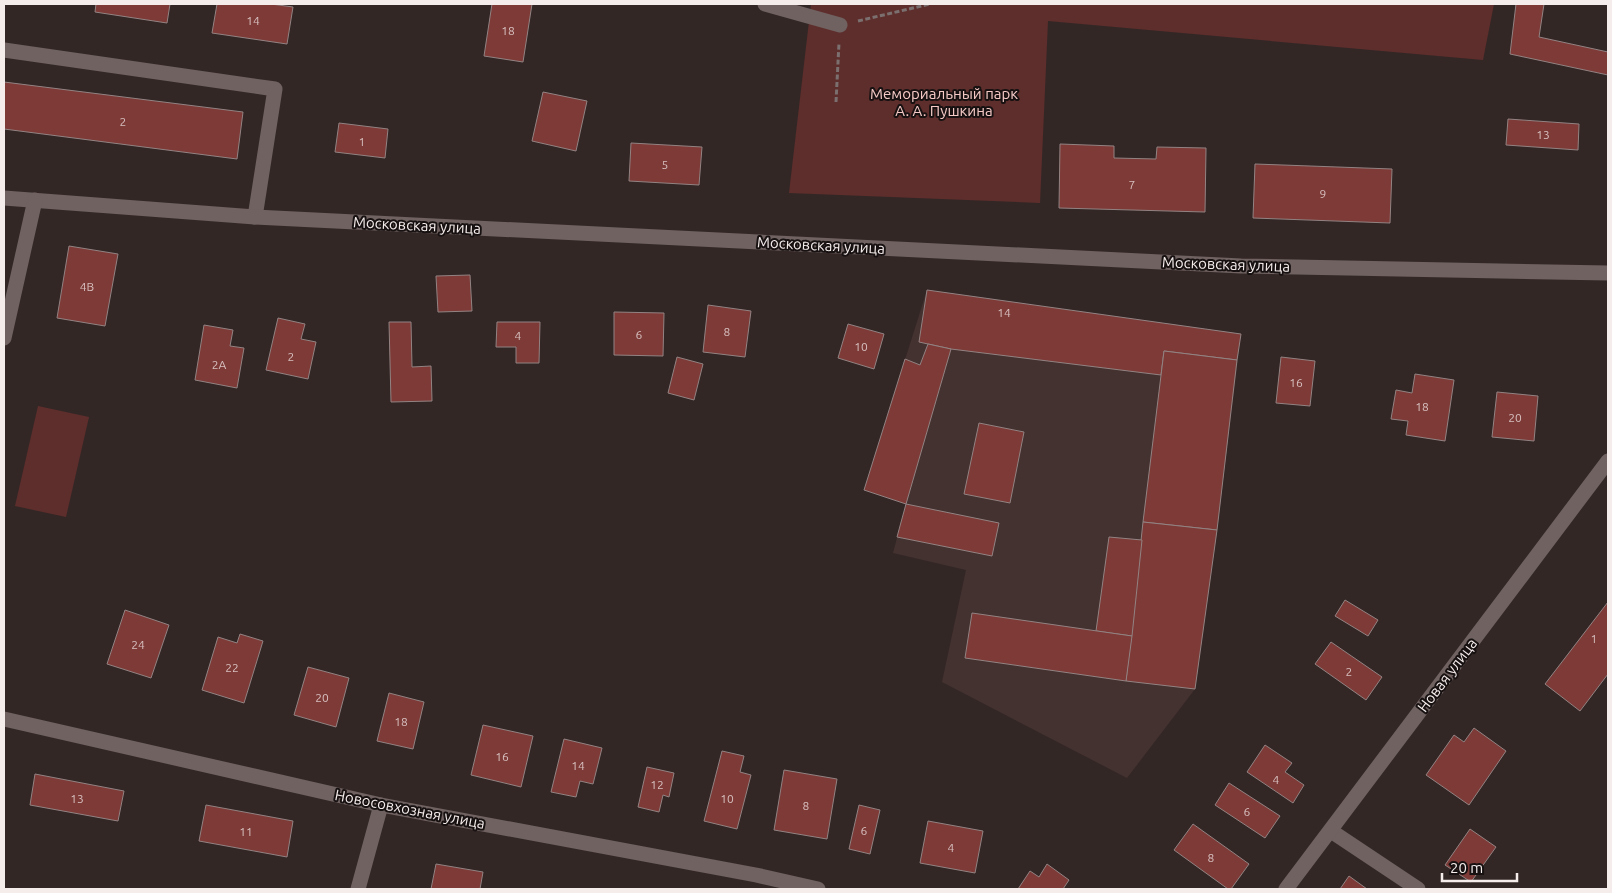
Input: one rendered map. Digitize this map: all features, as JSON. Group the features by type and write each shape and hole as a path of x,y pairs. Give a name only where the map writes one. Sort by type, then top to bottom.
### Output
{"street":[{"path":"765,4 840,25"},
{"path":"4,50 275,89 255,217"},
{"name":"Московская улица","path":"4,198 255,217 1241,266 1608,273"},
{"path":"4,338 35,200"},
{"name":"Новая улица","path":"1286,889 1608,461"},
{"name":"Новосовхозная улица","path":"4,719 381,805 818,889"},
{"path":"358,889 381,805"},
{"path":"1331,831 1418,889"}],"path":[{"path":"836,102 840,25 930,4"}],"shaded area":[{"path":"927,290 1241,334 1195,689 1127,778 942,682 966,570 893,553 906,504 864,490"}],"green space":[{"name":"Мемориальный парк А. А. Пушкина","path":"811,4 1494,4 1483,60 1048,21 1040,203 789,193"},
{"path":"38,406 89,417 66,517 15,506"}],"building":[{"path":"96,4 170,4 167,23 95,12"},
{"path":"217,4 271,4 293,7 287,44 212,33"},
{"path":"492,4 532,4 523,62 484,56"},
{"path":"1516,4 1544,4 1539,37 1608,52 1608,75 1510,54"},
{"path":"4,82 243,112 237,159 4,129"},
{"path":"543,92 587,101 576,151 532,141"},
{"path":"1508,119 1579,124 1578,150 1506,145"},
{"path":"339,123 388,129 385,158 335,152"},
{"path":"631,143 702,147 699,185 629,181"},
{"path":"1060,144 1114,146 1114,158 1156,159 1157,147 1206,148 1205,212 1059,208"},
{"path":"1255,164 1392,169 1390,223 1253,218"},
{"path":"69,246 118,254 105,326 57,318"},
{"path":"470,275 472,311 438,312 436,276"},
{"path":"927,290 1241,334 1237,360 1164,351 1161,375 951,349 919,342"},
{"path":"708,305 751,311 745,357 703,352"},
{"path":"614,312 664,313 663,356 614,355"},
{"path":"278,318 305,324 301,339 316,342 308,379 266,370"},
{"path":"389,322 411,322 412,367 431,366 432,401 391,402"},
{"path":"497,322 540,322 539,363 516,363 516,347 496,347"},
{"path":"848,324 884,334 874,369 838,358"},
{"path":"204,325 233,330 230,346 244,348 237,388 195,380"},
{"path":"928,344 951,349 906,504 864,490 905,359 920,365"},
{"path":"1164,351 1237,360 1217,530 1143,522"},
{"path":"677,357 703,364 694,400 668,393"},
{"path":"1281,357 1315,361 1310,406 1276,403"},
{"path":"1415,374 1454,380 1445,441 1406,435 1408,421 1391,419 1396,390 1412,393"},
{"path":"1497,392 1538,396 1534,441 1492,437"},
{"path":"979,423 1024,432 1010,503 964,494"},
{"path":"906,504 999,523 992,556 897,537"},
{"path":"1143,522 1217,530 1195,689 1126,681"},
{"path":"1109,537 1142,540 1132,636 1096,631"},
{"path":"1345,600 1378,620 1368,636 1335,616"},
{"path":"1608,602 1608,674 1580,711 1545,684"},
{"path":"125,610 169,625 151,678 107,664"},
{"path":"972,613 1132,636 1126,681 965,658"},
{"path":"240,634 263,641 244,703 202,690 218,637 237,643"},
{"path":"1331,642 1382,677 1366,700 1315,664"},
{"path":"308,667 349,678 336,727 294,715"},
{"path":"389,693 424,702 413,749 377,741"},
{"path":"483,725 533,736 521,787 471,775"},
{"path":"1474,728 1506,751 1469,805 1426,775 1454,735 1464,742"},
{"path":"564,739 602,748 593,784 580,781 576,797 551,792"},
{"path":"1265,745 1292,763 1285,772 1304,785 1293,803 1247,772"},
{"path":"722,751 744,756 740,772 751,775 737,829 704,821"},
{"path":"647,767 674,773 669,797 663,795 659,812 638,807"},
{"path":"784,770 837,779 827,839 774,830"},
{"path":"35,774 124,791 118,821 30,805"},
{"path":"1229,783 1280,816 1265,838 1215,805"},
{"path":"206,805 293,821 287,857 199,841"},
{"path":"859,805 880,810 870,854 849,849"},
{"path":"928,821 983,831 975,873 920,863"},
{"path":"1193,824 1249,864 1231,889 1228,889 1174,850"},
{"path":"1470,829 1496,847 1471,882 1445,865"},
{"path":"436,864 483,872 480,889 431,889"},
{"path":"1047,864 1069,880 1063,889 1018,889 1030,871 1039,877"},
{"path":"1349,876 1367,889 1340,889"}]}
